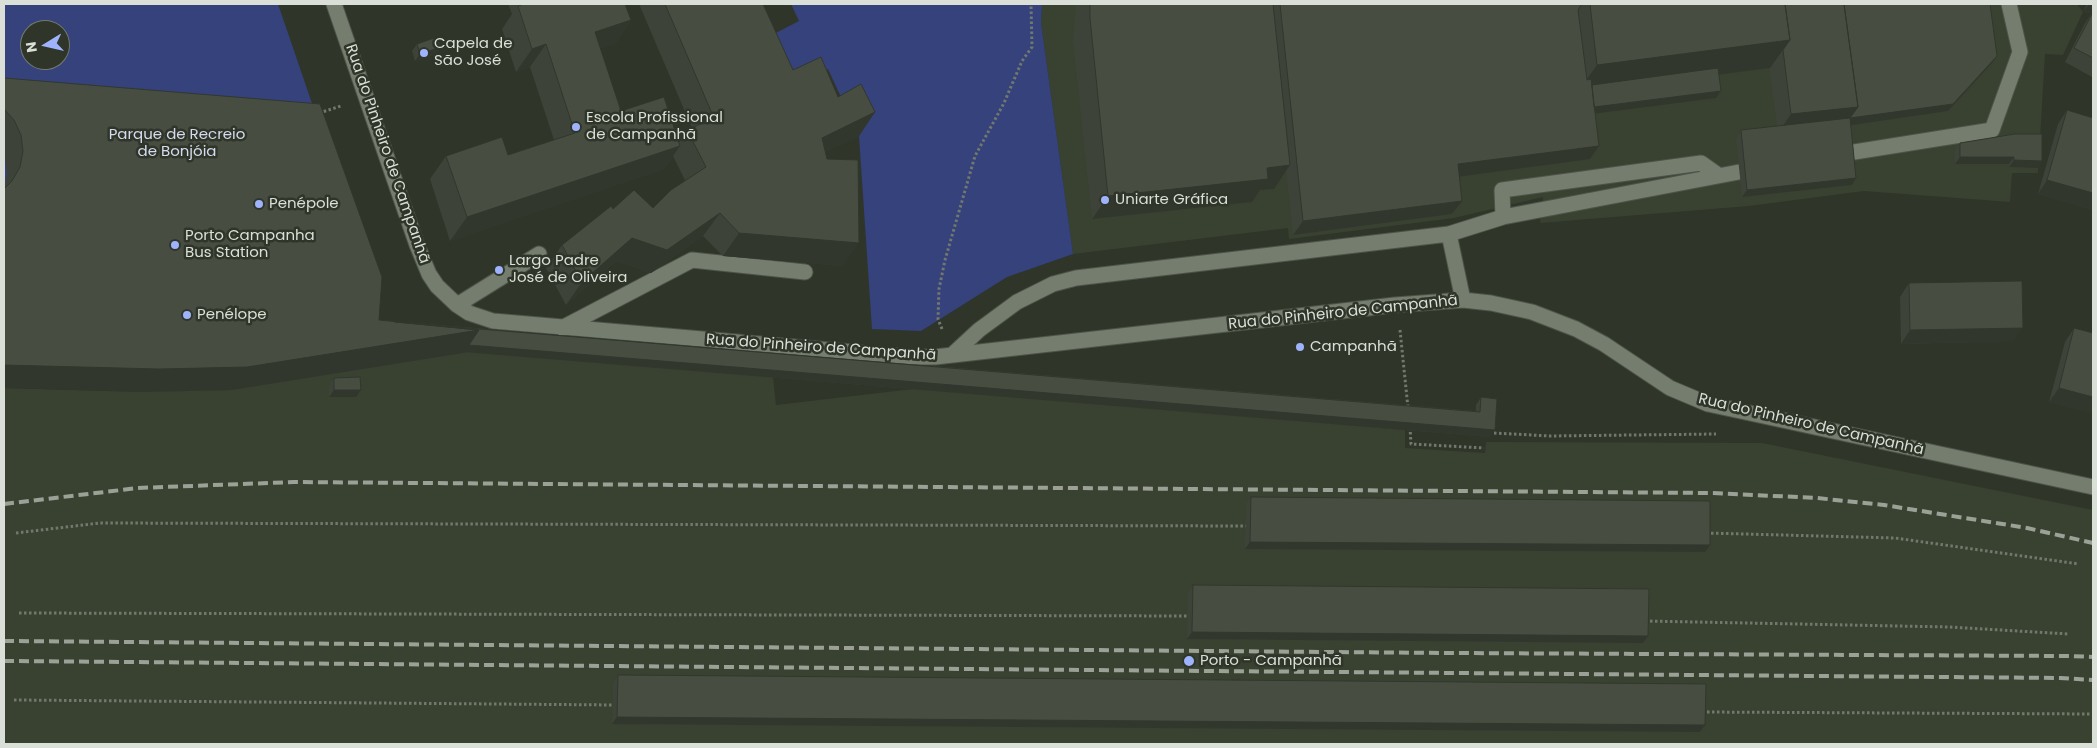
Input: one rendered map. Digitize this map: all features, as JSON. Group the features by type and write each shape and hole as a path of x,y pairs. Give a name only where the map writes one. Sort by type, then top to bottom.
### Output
{"street":[{"name":"Rua do Pinheiro de Campanhã","path":"334,4 422,260 436,286 457,306 493,322 911,357 952,355 1395,305 1462,300 1506,305 1561,323 1604,344 1682,394 1708,404 2093,487"},
{"path":"1848,153 1992,130 2020,52 2009,4"},
{"path":"1503,217 1502,190 1701,162 1718,175"},
{"path":"952,355 979,330 1017,302 1053,284 1076,278 1448,234 1503,217 1739,172"},
{"path":"1448,234 1462,300"},
{"path":"457,306 539,254"},
{"path":"562,328 692,260 805,272"}],"path":[{"path":"952,355 938,319 939,289 945,260 975,156 1004,103 1022,62 1032,47 1031,4"},
{"path":"312,115 347,104"},
{"path":"1400,327 1408,415"},
{"path":"1410,424 1411,444 1484,448"},
{"path":"1494,433 1550,436 1689,433 1725,435"},
{"path":"16,533 100,523 1249,526"},
{"path":"1700,533 1895,538 2079,564"},
{"path":"20,613 1199,616"},
{"path":"1641,621 1949,627 2069,634"},
{"path":"14,700 622,705"},
{"path":"1694,712 2093,714"}],"shaded area":[{"path":"1042,4 2077,4 2083,12 2063,55 2045,54 2038,173 2012,173 2010,202 1864,191 1749,206 1540,223 1543,197 1454,218 1289,239 1288,228 1073,254 1041,23"},
{"path":"467,352 773,377 776,405 913,389 1405,430 1405,448 1485,453 1486,442 1762,443 2093,510 2093,744 4,744 4,388 143,392 231,390"}],"green space":[{"name":"Parque de Recreio de Bonjóia","path":"4,4 278,4 380,302 4,270"},
{"path":"791,4 1042,4 1041,23 1073,254 1007,277 921,331 872,329 859,136 828,69 792,86 770,36 799,21"}],"building":[{"name":"Escola Profissional de Campanhã","path":"524,4 625,4 631,20 595,32 621,111 664,97 680,146 467,217 446,156 502,137 508,155 575,133 546,44 532,49 518,6"},
{"path":"665,4 763,4 793,70 821,57 838,97 861,84 875,112 822,138 827,159 858,160 859,243 739,233 720,213 667,250 632,238 582,282 562,245 611,206 613,209 634,190 653,208 671,190 706,167 687,130 714,118"},
{"path":"1090,4 1273,4 1290,165 1267,168 1268,179 1108,196"},
{"path":"1280,4 1581,4 1578,10 1587,80 1591,79 1599,146 1458,164 1462,201 1303,221"},
{"path":"1590,4 1785,4 1790,40 1597,65"},
{"path":"1785,4 1844,4 1858,107 1791,114 1783,50 1790,40"},
{"path":"1844,4 1990,4 1997,56 1953,104 1850,118 1858,107"},
{"path":"2093,12 2093,58 2074,48"},
{"path":"437,37 441,47 420,54 417,44"},
{"path":"1718,68 1721,91 1594,107 1592,85"},
{"name":"Parque de Recreio de Bonjóia","path":"4,78 320,104 382,277 379,320 479,330 247,367 159,369 4,365 4,189 12,181 20,167 23,151 21,135 14,120 4,109"},
{"path":"2067,110 2093,118 2093,193 2047,180"},
{"path":"1850,118 1856,178 1747,190 1741,130"},
{"path":"2015,134 2042,134 2042,161 2014,160 2014,157 1960,157 1960,143"},
{"path":"2022,281 2023,328 1910,330 1909,283"},
{"path":"395,322 1480,412 1481,397 1497,399 1495,430 469,345 479,330"},
{"path":"2074,328 2093,333 2093,397 2059,388"},
{"path":"360,377 361,390 334,390 334,378"},
{"path":"1251,497 1710,501 1710,545 1250,542"},
{"path":"1193,585 1649,589 1648,636 1192,632"},
{"path":"618,675 1706,684 1705,725 617,717"}],"railway":[{"path":"4,504 138,488 294,482 1712,493 1817,498 1884,505 2027,528 2093,543"},
{"path":"4,641 2093,657"},
{"path":"4,661 2060,678 2093,680"}],"place":[{"name":"Capela de São José","path":"424,53"},
{"name":"Escola Profissional de Campanhã","path":"576,127"},
{"name":"Uniarte Gráfica","path":"1105,200"},
{"name":"Penépole","path":"259,204"},
{"name":"Porto Campanha Bus Station","path":"175,245"},
{"name":"Largo Padre José de Oliveira","path":"499,270"},
{"name":"Penélope","path":"187,315"},
{"name":"Campanhã","path":"1300,347"},
{"name":"Porto - Campanhã","path":"1189,661"}]}
